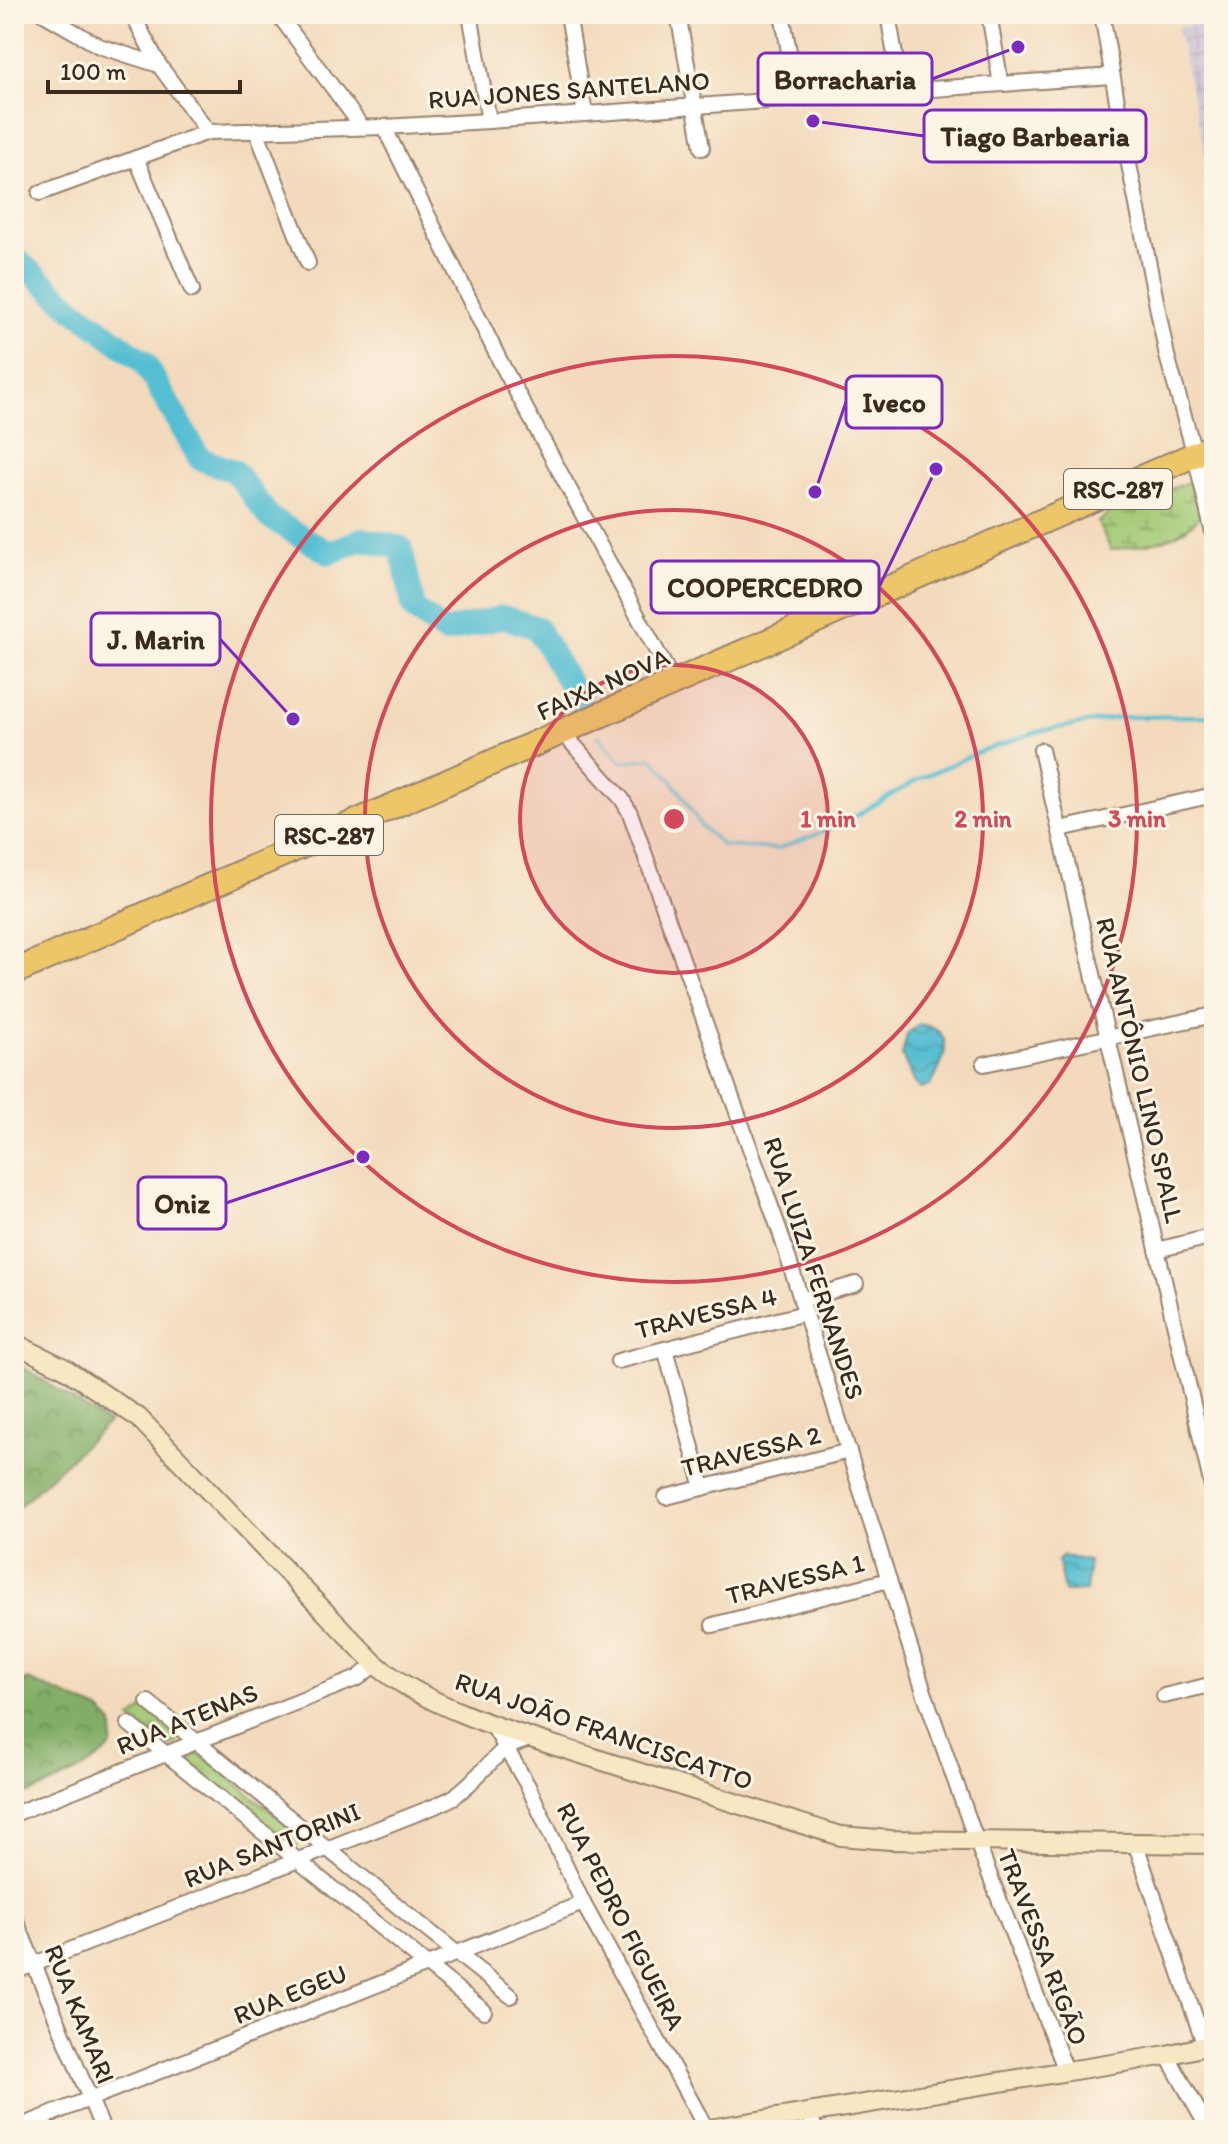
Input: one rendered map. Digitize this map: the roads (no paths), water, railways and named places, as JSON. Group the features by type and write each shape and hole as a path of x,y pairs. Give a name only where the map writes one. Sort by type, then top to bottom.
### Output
{"highway":[{"name":"FAIXA NOVA","path":"14,972 1204,451"}],"street":[{"path":"44,14 99,46 159,65"},
{"path":"132,14 159,65 208,132"},
{"path":"278,14 362,127"},
{"path":"470,14 489,121"},
{"path":"568,14 585,114"},
{"path":"678,14 702,148"},
{"path":"782,14 798,99"},
{"path":"888,14 901,91"},
{"path":"989,14 1001,84"},
{"path":"1102,14 1167,356 1204,451 1214,538"},
{"name":"RUA JONES SANTELANO","path":"40,193 208,132 489,121 1112,76"},
{"path":"384,127 501,363 674,683"},
{"path":"256,130 308,263"},
{"path":"136,158 192,290"},
{"name":"RUA LUIZA FERNANDES","path":"563,733 622,799 630,813 780,1232 924,1692 976,1840"},
{"name":"RUA ANTÔNIO LINO SPALL","path":"1041,750 1157,1250 1210,1460 1214,1495"},
{"path":"1060,829 1214,795"},
{"path":"984,1064 1214,1015"},
{"path":"1157,1250 1214,1236"},
{"name":"TRAVESSA 4","path":"618,1361 803,1306 856,1284"},
{"name":"RUA JOÃO FRANCISCATTO","path":"14,1343 64,1368 139,1418 375,1664 396,1682 428,1698 532,1738 841,1836 890,1840 1214,1844"},
{"path":"665,1349 703,1488"},
{"name":"TRAVESSA 2","path":"666,1497 849,1451"},
{"name":"TRAVESSA 1","path":"713,1625 889,1580"},
{"name":"RUA ATENAS","path":"14,1814 358,1678 375,1664"},
{"path":"1164,1696 1214,1684"},
{"path":"148,1702 511,1996"},
{"path":"129,1724 484,2011"},
{"name":"RUA PEDRO FIGUEIRA","path":"492,1724 528,1786 583,1903 705,2130"},
{"name":"RUA SANTORINI","path":"14,1972 454,1797 505,1748 532,1738"},
{"name":"TRAVESSA RIGÃO","path":"976,1840 1066,2071"},
{"path":"705,2130 1167,2055 1209,2045 1135,1842"},
{"name":"RUA EGEU","path":"14,2129 583,1903"},
{"name":"RUA KAMARI","path":"14,1916 103,2130"},
{"path":"1167,2055 1209,2130"},
{"path":"808,2113 816,2130"}],"water":[{"path":"919,1024 940,1033 945,1048 931,1085 921,1089 902,1056 907,1034"},
{"path":"1063,1556 1089,1561 1086,1591 1064,1592 1058,1561"}],"waterway":[{"path":"14,257 72,308 144,362 200,459 234,471 270,518 329,553 362,539 401,548 414,609 444,632 503,617 537,628 581,704"},
{"path":"599,736 622,762 653,758 679,790 701,826 723,846 778,849 840,825 919,779 979,752 1040,731 1121,717 1214,716"}],"place":[{"name":"Borracharia","path":"1018,47"},
{"name":"Tiago Barbearia","path":"813,121"},
{"name":"COOPERCEDRO","path":"936,469"},
{"name":"Iveco","path":"815,492"},
{"name":"J. Marin","path":"293,719"},
{"name":"Oniz","path":"363,1157"}]}
